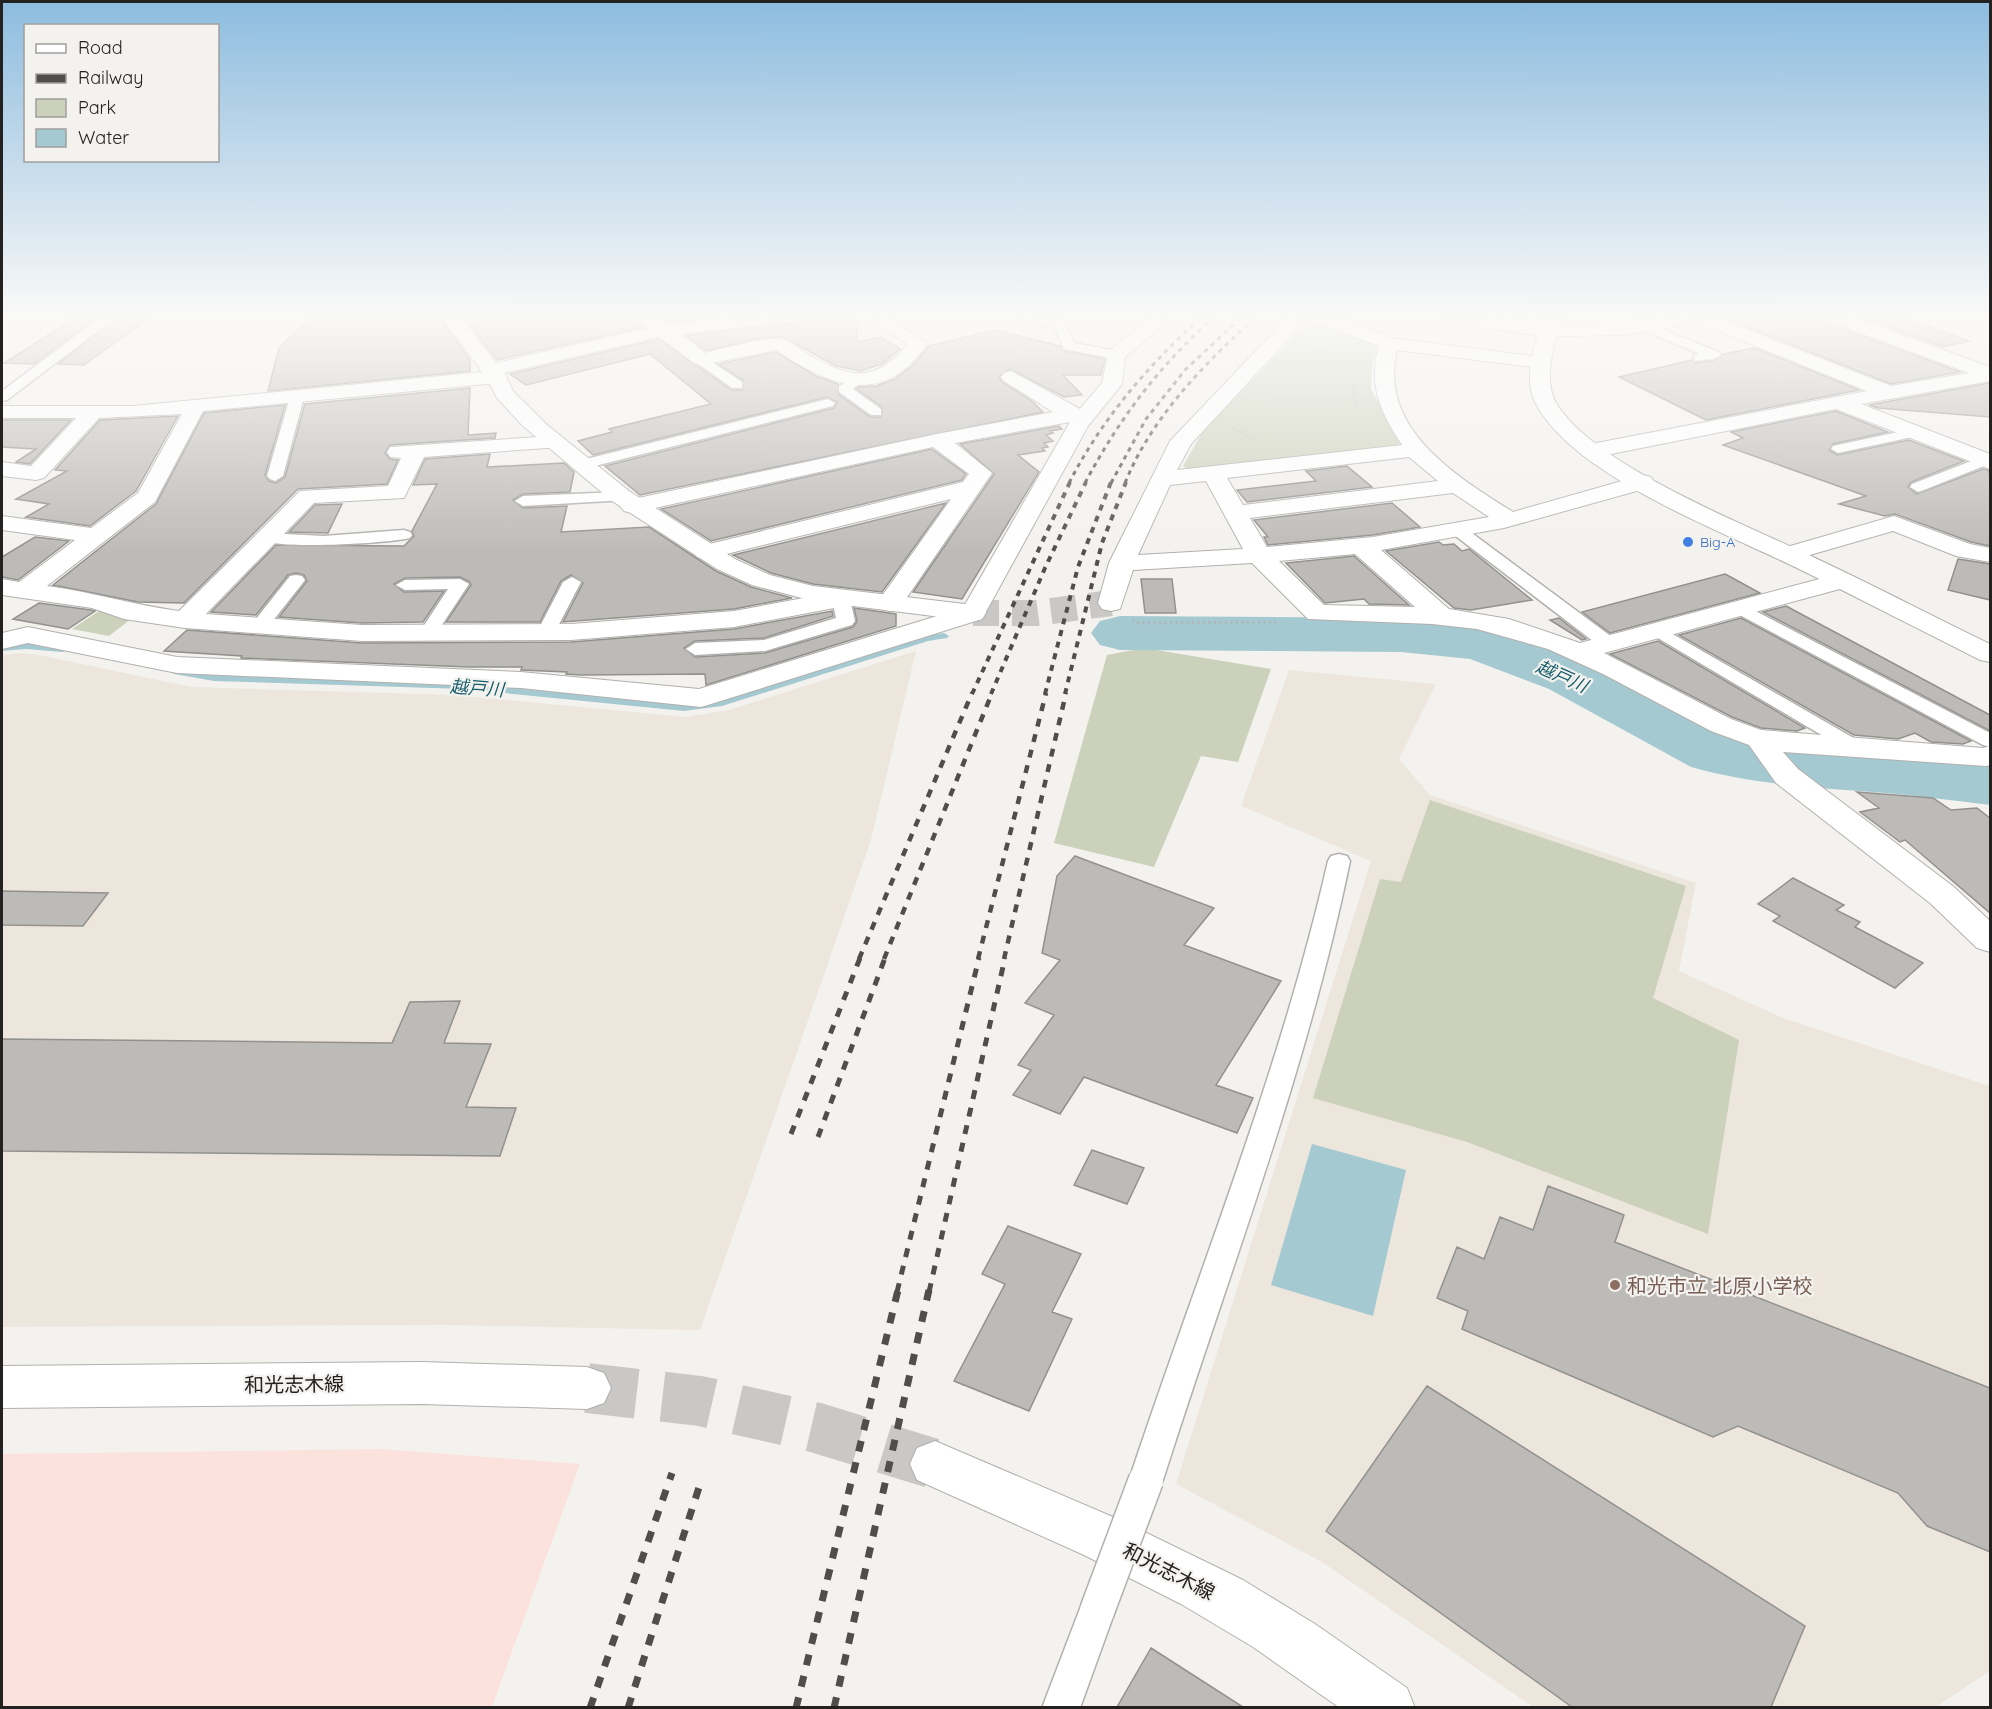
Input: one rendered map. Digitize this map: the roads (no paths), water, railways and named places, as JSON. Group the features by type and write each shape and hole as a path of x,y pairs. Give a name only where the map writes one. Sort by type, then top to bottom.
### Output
{"street":[{"path":"2,412 93,412 196,406 325,394"},
{"path":"505,394 553,442 626,501 706,552 760,579 841,599 973,613"},
{"path":"1041,394 1079,415"},
{"path":"2,641 28,635 177,665 498,679 701,698 973,613 1079,415 1102,394"},
{"path":"1112,603 1121,563 1181,441 1226,394"},
{"path":"1384,394 1393,417 1413,445 1414,450 1457,486 1508,519"},
{"path":"1543,394 1546,403 1570,433 1591,451 1643,482 1990,654"},
{"path":"1591,451 1886,394"},
{"path":"1838,402 1987,461"},
{"path":"2,609 19,589 96,536 147,496 196,406"},
{"path":"2,469 36,473 93,412"},
{"path":"626,501 937,440 1079,415"},
{"path":"890,603 981,473 937,440"},
{"path":"185,620 308,496 396,493 407,451 553,442"},
{"path":"1162,479 1414,450"},
{"path":"1213,473 1260,557 1317,613 1441,616 1502,626 1577,652 1721,725 1773,757 1942,895 1990,940"},
{"path":"1121,563 1260,557 1362,547 1459,531 1643,482"},
{"path":"1235,513 1457,486"},
{"path":"706,552 971,487"},
{"path":"2,523 96,536"},
{"path":"1789,554 1894,523 1965,551 1990,555"},
{"path":"1362,547 1441,616"},
{"path":"1577,652 1842,581"},
{"path":"19,589 98,601 124,611 258,628 428,633 546,632 734,619 841,599"},
{"path":"1773,757 1857,748 1986,757 1990,755"},
{"name":"和光志木線","path":"2,1387 422,1383 587,1388"},
{"name":"和光志木線","path":"934,1464 1074,1524 1202,1586 1326,1663 1387,1707"}],"lane":[{"path":"851,394 876,412"},
{"path":"275,476 297,397"},
{"path":"579,465 828,403"},
{"path":"1838,449 1912,433"},
{"path":"1918,487 1987,461"},
{"path":"523,501 626,501"},
{"path":"1459,531 1609,644"},
{"path":"267,538 324,541 404,535"},
{"path":"258,628 296,580"},
{"path":"546,632 572,582"},
{"path":"405,585 460,584 428,633"},
{"path":"695,649 765,645 846,621 841,599"},
{"path":"1740,608 1990,741"},
{"path":"1658,630 1857,748"},
{"path":"1061,1707 1146,1480 1210,1283 1297,1033 1324,935 1339,861"}],"water":[{"path":"1312,1144 1406,1170 1373,1316 1271,1285"}],"waterway":[{"name":"越戸川","path":"1120,633 1401,635 1469,641 1509,652 1570,676 1714,753 1727,757 1766,764 1927,777 1990,785"},
{"name":"越戸川","path":"174,671 214,678 464,686 684,708 718,704 927,638 944,636"},
{"name":"越戸川","path":"2,648 26,646 63,649"}],"tunnel":[{"path":"973,613 1036,613 1111,603"},
{"path":"587,1388 700,1401 814,1427 935,1464"}],"railway":[{"path":"1069,483 1112,413 1128,394"},
{"path":"1085,483 1098,459 1143,394"},
{"path":"1111,483 1146,419 1166,394"},
{"path":"1125,483 1150,435 1181,394"},
{"path":"972,694 1070,482"},
{"path":"991,694 1045,568 1086,482"},
{"path":"1045,694 1078,567 1111,482"},
{"path":"1065,694 1102,543 1126,482"},
{"path":"859,959 972,693"},
{"path":"884,959 992,693"},
{"path":"978,959 1046,693"},
{"path":"1004,959 1066,693"},
{"path":"791,1134 860,958"},
{"path":"818,1137 885,958"},
{"path":"897,1292 979,958"},
{"path":"929,1292 1005,958"},
{"path":"796,1708 898,1290"},
{"path":"834,1708 929,1290"},
{"path":"590,1708 672,1473"},
{"path":"628,1708 702,1478"}],"place":[{"name":"Big-A","path":"1688,542"},
{"name":"和光市立 北原小学校","path":"1615,1285"}]}
